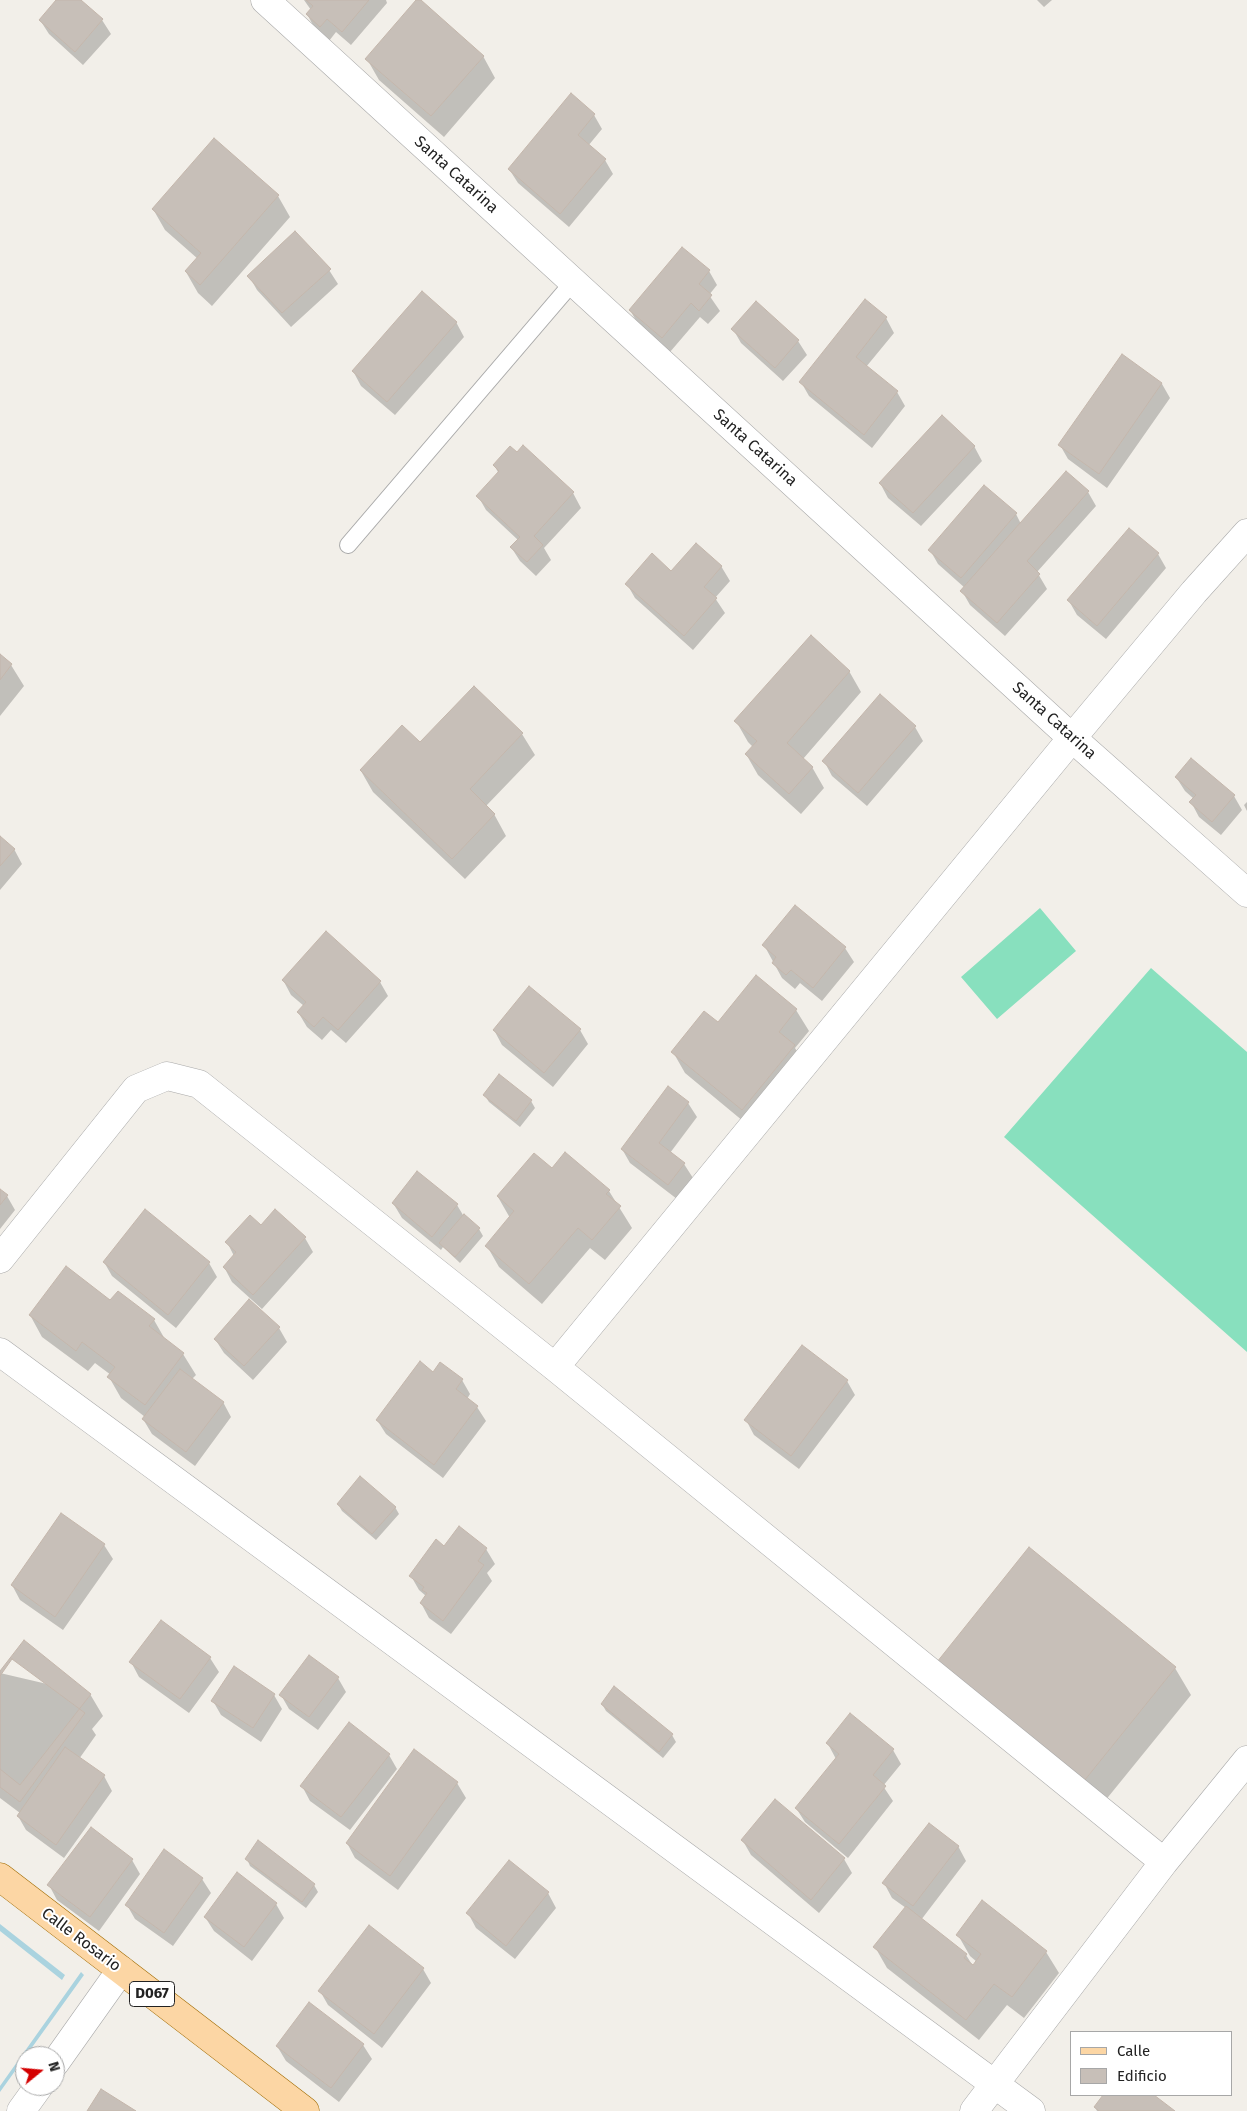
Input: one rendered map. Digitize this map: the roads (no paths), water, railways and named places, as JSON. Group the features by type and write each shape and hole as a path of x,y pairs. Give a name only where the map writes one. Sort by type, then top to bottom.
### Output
{"main road":[{"name":"Calle Rosario","path":"0,1878 305,2111"}],"street":[{"name":"Santa Catarina","path":"265,0 1072,738 1247,893"},
{"path":"555,1366 1072,738 1194,592 1247,533"},
{"path":"0,1259 136,1088 168,1076 198,1084 555,1366 1164,1862"},
{"path":"0,1352 1032,2111"},
{"path":"974,2111 1164,1862 1247,1760"},
{"path":"65,2049 121,1970"},
{"path":"21,2111 32,2096"}],"lane":[{"path":"348,545 573,282"}],"water":[{"path":"0,1924 65,1975 62,1980 0,1931"},
{"path":"81,1972 84,1975 33,2046 28,2046"},
{"path":"15,2065 15,2071 0,2092 0,2086"}]}
